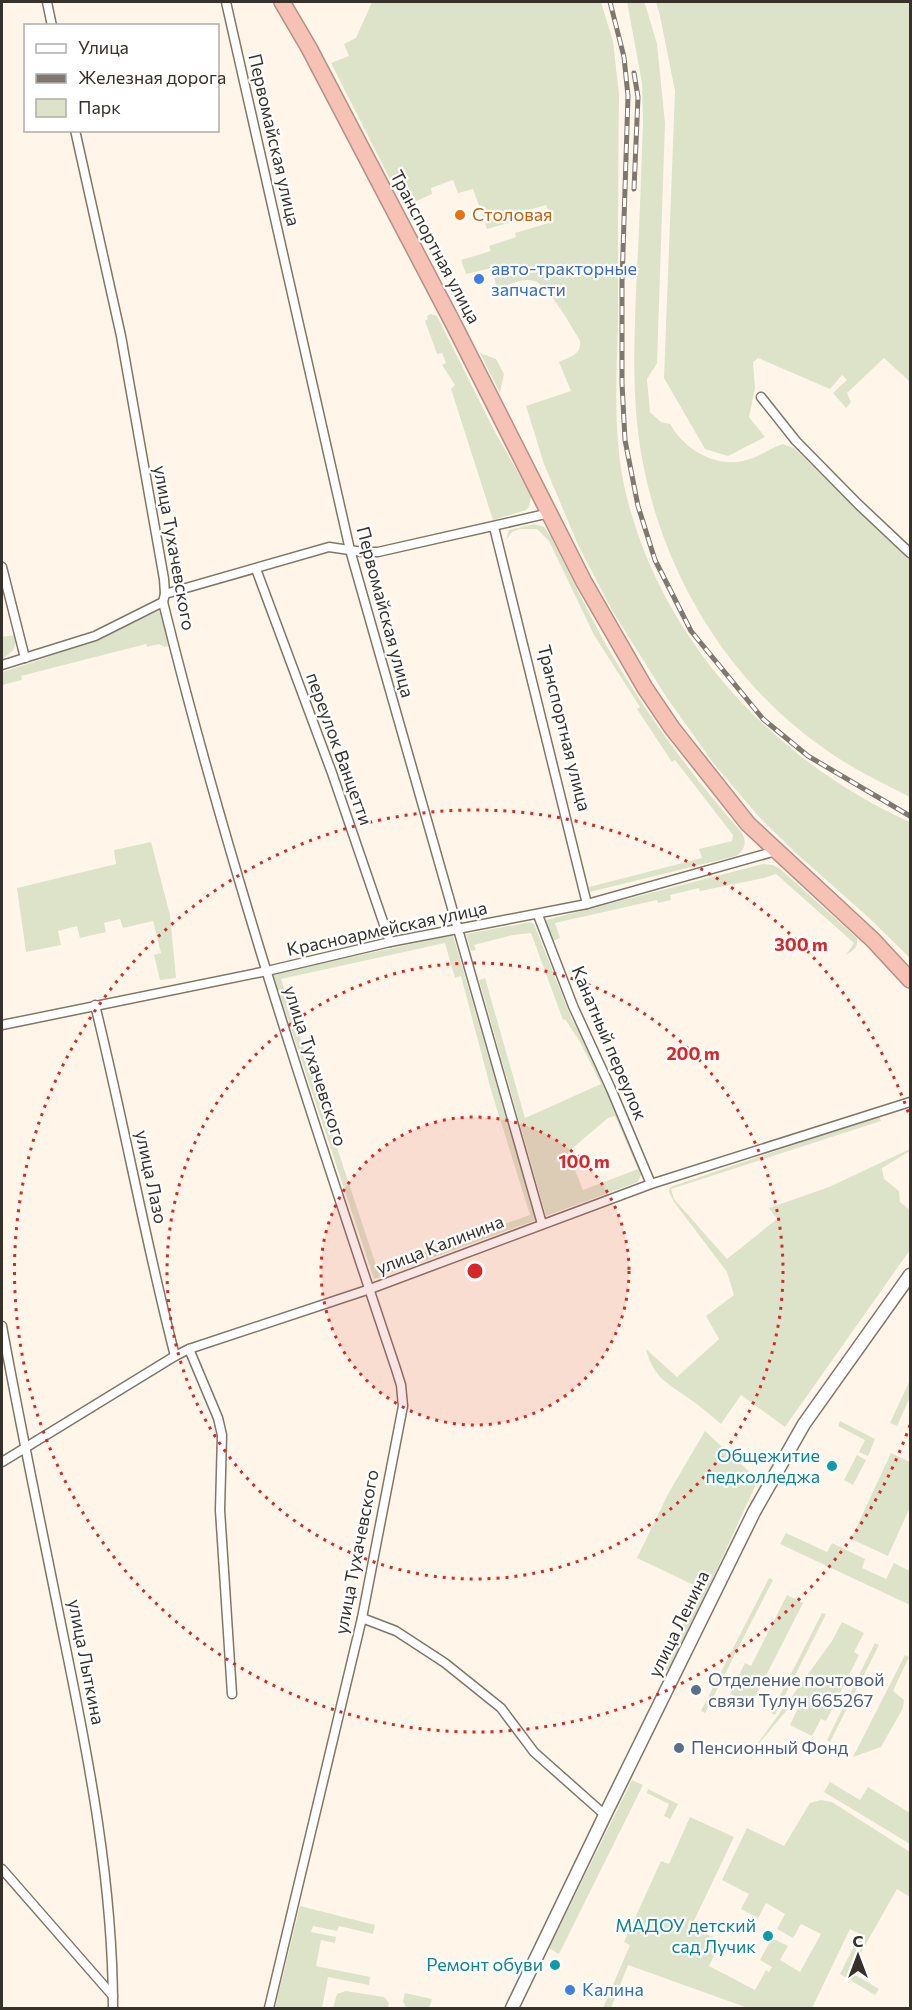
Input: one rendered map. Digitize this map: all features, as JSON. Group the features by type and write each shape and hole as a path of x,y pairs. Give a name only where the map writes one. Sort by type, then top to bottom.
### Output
{"highway":[{"name":"Транспортная улица","path":"282,2 309,48 584,582 651,696 672,728 748,824 873,939 910,980"}],"main road":[{"name":"улица Ленина","path":"512,2008 742,1535 769,1485 816,1406 910,1275"}],"street":[{"path":"47,2 52,24"},
{"name":"Первомайская улица","path":"226,2 350,550 542,1224"},
{"name":"улица Тухачевского","path":"75,132 121,336 164,598 189,707 267,971 401,1385 403,1406 362,1618 269,2008"},
{"path":"761,397 796,441 910,553"},
{"path":"2,665 95,636 164,598 329,547 378,552 550,513"},
{"name":"Транспортная улица","path":"494,527 587,904"},
{"path":"2,567 25,658"},
{"name":"переулок Ванцетти","path":"256,569 332,773 390,942"},
{"name":"Красноармейская улица","path":"2,1025 267,971 390,942 587,904 776,851"},
{"name":"Канатный переулок","path":"538,915 573,1006 651,1184"},
{"name":"улица Лазо","path":"95,1005 115,1084 156,1284 175,1356"},
{"name":"улица Калинина","path":"2,1462 189,1349 369,1289 651,1184 910,1102"},
{"name":"улица Лыткина","path":"2,1326 84,1733 100,1834 111,1934 113,2008"},
{"path":"189,1349 218,1418 222,1435 220,1509 232,1694"},
{"path":"362,1618 396,1631 455,1670 501,1708 534,1752 605,1815"},
{"path":"2,1869 113,1996"}],"green space":[{"path":"372,2 601,2 613,41 619,94 617,428 626,494 643,548 666,599 696,646 730,690 770,730 813,766 860,796 910,822 910,958 759,817 714,764 667,698 613,612 578,545 544,464 526,406 571,391 559,362 577,352 580,341 560,308 540,284 525,280 497,289 492,268 466,274 461,260 491,251 489,246 516,237 515,233 552,222 546,205 509,216 511,222 487,229 473,189 458,193 453,180 431,188 432,194 410,204 403,193 398,195 331,63 349,56 344,44 356,38"},
{"path":"627,2 644,2 646,7 657,44 665,123 657,363 647,379 650,412 661,422 670,424 685,443 717,460 741,461 783,444 794,448 910,559 910,797 838,758 797,728 760,693 728,655 700,613 676,568 658,521 645,473 635,404 635,326 643,123 642,83"},
{"path":"656,2 910,2 910,382 884,358 847,393 851,402 846,408 833,393 847,380 842,375 830,389 758,358 753,362 755,388 749,417 765,437 728,456 705,449 664,378 675,91"},
{"path":"431,314 437,316 494,430 531,496 529,507 526,510 493,520 451,389 455,385 442,365 446,363 442,353 437,354 425,321"},
{"path":"480,353 496,359 504,374 500,393"},
{"path":"534,524 544,527 551,537 604,641 641,702 690,769 742,833 744,846 736,856 590,892 589,887 702,858 699,849 732,841 733,835 675,760 672,762 637,709 640,707 594,635 549,541 537,529 520,529 512,532 506,540 509,530"},
{"path":"159,611 163,616 168,646 159,644 147,647 146,644 21,676 22,680 2,685 2,672 81,644"},
{"path":"15,635 13,649 2,659 2,637"},
{"path":"151,842 170,915 176,978 160,980 154,955 161,953 153,921 123,928 120,919 104,923 106,932 80,938 77,926 58,931 61,945 26,952 17,888 116,864 114,850"},
{"path":"763,864 779,868 857,938 855,948 846,955 854,943 776,874 700,891 699,888 670,895 671,900 658,903 657,900 555,923 560,938 553,941 546,920"},
{"path":"530,922 534,924 572,1020 581,1033 642,1172 638,1182 546,1216 479,980 485,978 525,1118 601,1084 580,1042 565,1019 563,1020 531,933 474,945 476,950 471,951 466,934","holes":["615,1116 638,1169 583,1190 568,1152 608,1118"]},
{"path":"453,935 536,1220 374,1279 273,974","holes":["445,943 455,978 461,976 491,1090 530,1215 412,1257 409,1252 393,1258 394,1262 377,1268 281,979"]},
{"path":"879,1116 881,1121 671,1189 674,1199 727,1259 777,1219 769,1208 829,1187 910,1149 882,1168 884,1179 899,1191 900,1202 910,1210 910,1250 785,1427 741,1395 721,1424 661,1378 652,1366 646,1349 677,1377 719,1339 706,1316 734,1295 727,1272 674,1202 669,1192 670,1187"},
{"path":"910,1380 910,1397 897,1426 890,1423"},
{"path":"840,1421 875,1439 868,1456 859,1452 865,1440 838,1426"},
{"path":"705,1431 758,1480 670,1671 656,1666 666,1647 672,1648 700,1588 637,1558 668,1494"},
{"path":"891,1453 910,1462 910,1507 888,1556 851,1539"},
{"path":"857,1455 866,1460 853,1485 844,1480"},
{"path":"786,1533 827,1552 832,1543 865,1559 862,1568 886,1579 894,1563 910,1571 910,1605 780,1544"},
{"path":"769,1578 773,1580 705,1713 701,1711"},
{"path":"787,1595 803,1603 751,1705 730,1694 745,1663 751,1666"},
{"path":"822,1613 826,1614 775,1715 771,1713"},
{"path":"842,1622 864,1633 854,1652 859,1655 826,1721 821,1719 812,1736 790,1725 798,1708 792,1704 750,1754 832,1641"},
{"path":"875,1643 879,1645 830,1742 827,1740"},
{"path":"905,1655 909,1657 893,1691 904,1700 903,1708 881,1747 853,1757"},
{"path":"632,1780 643,1785 559,1954 549,1948"},
{"path":"830,1782 860,1800 868,1787 910,1813 910,1844 824,1792"},
{"path":"648,1789 678,1804 670,1819 664,1816 669,1804 647,1793"},
{"path":"821,1800 832,1802 910,1852 910,1897 897,1889 850,1972 879,1989 875,1995 840,1974 860,1934 850,1929 812,2008 748,2008 628,1965 611,2008 603,2008 630,1945 624,1942 661,1861 669,1864 690,1817 734,1837 691,1927 721,1941 709,1966 755,1990 766,1970 769,1972 772,1967 760,1960 772,1938 788,1946 780,1960 800,1972 821,1934 801,1924 793,1938 777,1929 785,1914 766,1903 758,1918 741,1909 749,1894 722,1880 747,1828 784,1846 810,1803"},
{"path":"300,1906 375,1925 373,1934 339,1926 337,1931 313,1926 311,1932 336,1937 335,1943 321,1940 316,1966 370,1977 369,1985 328,1977 322,2008 275,2008"},
{"path":"346,1991 384,1997 389,2003 388,2008 333,2008 337,1994"},
{"path":"405,1993 432,1999 429,2008 405,2006 403,2001"}],"railway":[{"path":"610,2 624,57 628,96 622,282 622,383 625,440 638,506 655,560 691,631 763,719 808,756 910,816"},
{"path":"634,73 638,97 634,189"}],"place":[{"name":"Столовая","path":"460,215"},
{"name":"авто-тракторные запчасти","path":"479,279"},
{"name":"Общежитие педколледжа","path":"832,1466"},
{"name":"Отделение почтовой связи Тулун 665267","path":"696,1690"},
{"name":"Пенсионный Фонд","path":"679,1748"},
{"name":"МАДОУ детский сад Лучик","path":"768,1936"},
{"name":"Ремонт обуви","path":"555,1965"},
{"name":"Калина","path":"570,1990"}]}
